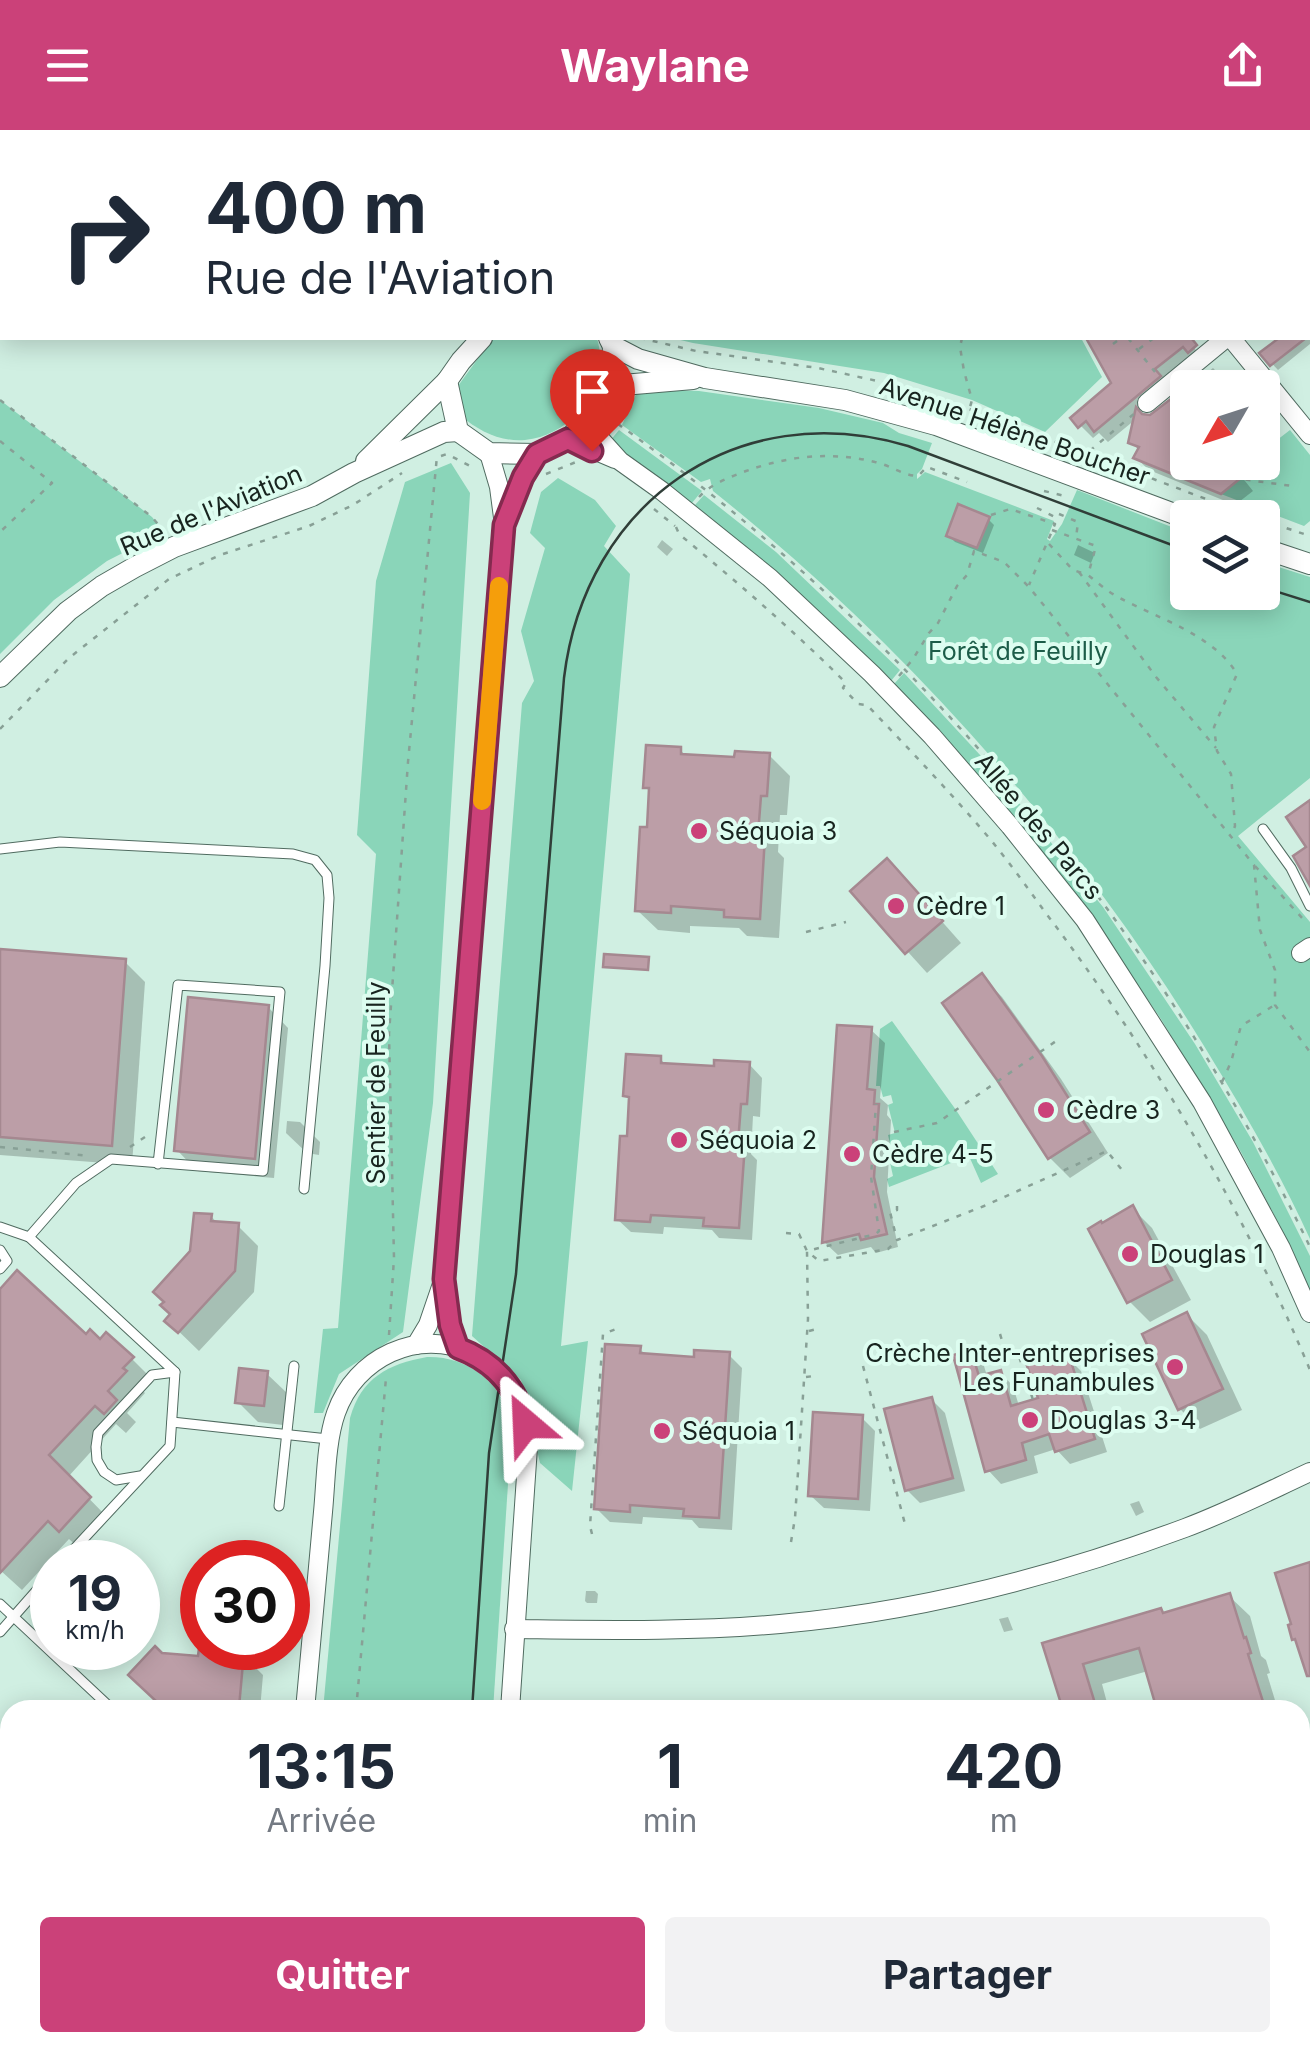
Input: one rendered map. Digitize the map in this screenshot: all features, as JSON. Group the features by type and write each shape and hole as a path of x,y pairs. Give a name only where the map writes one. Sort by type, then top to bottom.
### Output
{"street":[{"name":"Rue de l'Aviation","path":"354,473 447,380 480,340"},
{"path":"1147,403 1226,340"},
{"path":"1230,340 1310,435"},
{"path":"447,380 458,431 489,453 537,454 568,439 590,419 611,386 611,342"},
{"name":"Avenue Hélène Boucher","path":"611,342 638,358 705,378 844,400 936,425 1170,513"},
{"name":"Avenue Hélène Boucher","path":"611,386 705,378"},
{"name":"Allée des Parcs","path":"590,419 597,446"},
{"name":"Rue de l'Aviation","path":"0,677 68,611 102,586 174,547 312,496 444,432 458,431"},
{"name":"Allée des Parcs","path":"568,439 597,446 620,461 770,578 886,688 1010,826 1085,920 1202,1102 1281,1248 1310,1312"},
{"path":"458,1348 450,1325 444,1279 504,525 489,453"},
{"path":"504,525 523,477 537,454"},
{"path":"1280,554 1310,564"},
{"path":"416,1344 431,1318 444,1279"},
{"path":"306,1700 335,1415 345,1393 363,1370 387,1352 416,1344 436,1344 473,1354 500,1374 516,1394 526,1424 528,1447 510,1700"},
{"path":"514,1629 760,1625 905,1607 1083,1563 1185,1528 1310,1472"}],"lane":[{"path":"1264,830 1291,868 1310,906"},
{"path":"0,850 60,842 293,854 316,860 327,875 329,898 304,1189"},
{"path":"29,1237 76,1183 111,1158 158,1164 262,1171 280,992 178,984 158,1164"},
{"path":"0,1227 29,1237 175,1372"},
{"path":"0,1250 7,1261 0,1269"},
{"path":"279,1506 294,1366"},
{"path":"83,1540 170,1446 175,1372"},
{"path":"144,1475 116,1480 104,1472 96,1447 98,1433 152,1375 175,1372"},
{"path":"172,1422 331,1440"},
{"path":"0,1632 30,1597"},
{"path":"0,1604 101,1700"}],"path":[{"path":"962,340 972,400 970,409"},
{"path":"1112,344 1117,340"},
{"path":"1138,350 1151,340"},
{"path":"0,400 152,516 174,547"},
{"path":"1079,460 1147,403"},
{"path":"523,477 551,473 576,462 618,424 706,490 825,594 904,670 967,575 974,551 1004,562 1029,587 1254,865 1299,917 1310,916"},
{"path":"0,441 52,483 0,532"},
{"path":"425,461 447,454 479,471 496,474"},
{"path":"676,527 706,490 778,460 823,455 873,461 912,476 918,476 926,467 968,482"},
{"name":"Sentier de Feuilly","path":"357,1700 394,1258 389,1034 408,762 437,456"},
{"path":"0,729 69,658 169,579 220,555 310,526 353,505 412,466"},
{"path":"1248,480 1292,486"},
{"path":"1044,492 1066,496"},
{"path":"647,503 812,648 846,683 842,688 858,704 867,705 992,842 1127,1027 1210,1164 1288,1317 1310,1370"},
{"path":"1037,508 1078,522 1076,538"},
{"path":"990,515 1010,510 1055,524 1029,587"},
{"path":"1280,526 1310,536"},
{"path":"1052,530 1096,546 1088,576"},
{"path":"1048,542 1072,570 1201,640 1228,659 1237,674 1214,727 1216,749"},
{"path":"1079,572 1156,678 1216,749 1231,774 1235,826 1231,836"},
{"path":"1254,865 1260,930 1274,970 1275,1005 1310,1052"},
{"path":"806,932 846,922"},
{"path":"1222,1082 1241,1026 1275,1005"},
{"path":"894,1132 937,1123 1059,1040"},
{"path":"807,1251 879,1231 871,1177 876,1104"},
{"path":"0,1147 111,1158 162,1126"},
{"path":"807,1251 819,1261 888,1248 897,1240 1107,1151 1122,1170"},
{"path":"897,1206 897,1210 890,1212 897,1240"},
{"path":"786,1234 799,1234 807,1251 808,1331 791,1542"},
{"path":"592,1534 603,1334 616,1329"},
{"path":"808,1331 818,1330"},
{"path":"1000,1334 1006,1353 1017,1350 1032,1400"},
{"path":"863,1366 905,1524"},
{"path":"804,1378 814,1376"}],"green space":[{"path":"492,340 597,340 599,373 585,405 559,429 543,436 516,440 483,431 461,416 455,390"},
{"path":"680,340 1082,340 1102,377 1045,432 972,400 884,373"},
{"name":"Forêt de Feuilly","path":"666,390 819,408 883,423 899,433 932,443 917,479 925,472 1054,521 1047,539 1050,541 1077,490 1170,526 1170,610 1280,610 1280,567 1310,577 1310,778 1238,836 1310,922 1310,1239 1260,1141 1204,1046 1154,968 1043,818 919,679 853,613 713,491 710,479 701,482 622,425 637,392","holes":["958,504 990,517 978,548 946,536"]},
{"path":"0,400 152,517 164,532 107,561 54,600 0,654"},
{"path":"619,430 702,491 691,504 609,442"},
{"path":"1290,430 1310,455 1310,521 1304,526 1280,517 1280,500 1237,500 1221,494 1239,480 1280,480 1280,438"},
{"path":"451,463 470,493 433,1103 403,1332 339,1374 323,1413 314,1413 323,1329 338,1328 376,854 357,835 376,581 405,482"},
{"path":"558,478 595,500 616,526 604,546 630,574 561,1346 588,1341 572,1491 540,1463 521,1380 472,1336 522,703 534,681 521,631 545,548 530,533 541,492"},
{"path":"704,495 776,552 900,670 891,681 777,573 695,505"},
{"path":"904,673 981,756 1103,907 1195,1044 1253,1142 1310,1256 1310,1293 1241,1152 1161,1019 1082,904 894,684"},
{"path":"892,1021 998,1174 981,1183 969,1156 889,1187 887,1179 893,1176 889,1158 893,1157 888,1135 895,1133 888,1105 893,1103 891,1095 883,1097 880,1086 876,1086 880,1029"},
{"path":"427,1357 470,1367 501,1397 512,1424 494,1700 324,1700 350,1418 369,1383 400,1364"}],"building":[{"path":"1087,340 1193,340 1197,345 1188,353 1183,347 1155,369 1161,376 1094,432 1086,421 1078,428 1070,418 1111,383"},
{"path":"1276,340 1303,340 1270,366 1259,353"},
{"path":"1170,400 1170,473 1133,458 1139,447 1128,443 1136,407 1142,414 1150,415"},
{"path":"1187,480 1238,480 1221,494"},
{"path":"958,504 990,517 977,548 946,536"},
{"name":"Séquoia 3","path":"646,745 681,747 681,754 734,757 735,751 770,753 767,796 761,796 758,835 765,836 760,919 724,917 724,910 671,906 671,913 635,911 640,827 647,827 649,788 643,788"},
{"path":"1310,800 1310,886 1293,856 1306,847 1286,817"},
{"name":"Cèdre 1","path":"887,858 943,921 905,954 850,891"},
{"path":"0,949 126,959 112,1146 0,1137"},
{"path":"604,954 649,957 648,970 603,967"},
{"path":"982,973 1090,1132 1048,1159 942,1003"},
{"path":"188,997 269,1005 255,1159 174,1151"},
{"name":"Cèdre 4-5","path":"837,1025 872,1027 867,1089 875,1090 874,1104 879,1104 874,1177 887,1234 861,1240 859,1234 822,1243"},
{"name":"Séquoia 2","path":"626,1054 661,1056 661,1063 714,1066 714,1060 750,1062 747,1104 741,1104 738,1144 745,1144 739,1228 703,1226 704,1218 651,1215 650,1222 615,1220 620,1136 627,1136 629,1097 623,1096"},
{"name":"Douglas 1","path":"1133,1205 1172,1280 1127,1303 1088,1229"},
{"path":"194,1213 212,1214 211,1221 239,1223 235,1271 178,1333 164,1321 170,1314 153,1292 190,1251"},
{"path":"17,1270 86,1334 90,1329 100,1339 106,1332 134,1357 108,1391 117,1400 104,1414 95,1406 49,1455 91,1497 59,1532 48,1521 0,1573 0,1289"},
{"path":"1187,1312 1223,1389 1178,1410 1142,1334"},
{"name":"Séquoia 1","path":"605,1344 641,1346 640,1353 694,1357 694,1350 730,1352 719,1518 683,1516 684,1509 630,1505 630,1512 594,1509"},
{"name":"Douglas 3-4","path":"971,1350 979,1376 1001,1370 1011,1406 1038,1398 1026,1363 1051,1355 1053,1360 1069,1355 1095,1439 1055,1452 1049,1434 1022,1443 1026,1460 985,1472 953,1355"},
{"path":"239,1368 268,1371 264,1406 235,1403"},
{"path":"932,1397 953,1478 905,1491 884,1409"},
{"path":"813,1412 863,1415 858,1499 808,1496"},
{"path":"1310,1562 1307,1676 1295,1639 1292,1640 1275,1573"},
{"path":"1230,1593 1262,1700 1154,1700 1139,1648 1083,1664 1094,1700 1060,1700 1042,1643 1161,1608 1163,1613"},
{"path":"160,1651 180,1654 180,1670 242,1670 240,1700 155,1700 128,1675 133,1670 160,1670"}],"tram line":[{"path":"473,1700 489,1453 516,1274 564,678 578,616 603,561 637,514 680,477 730,451 785,436 845,434 908,446 1170,544"},
{"path":"1280,593 1310,602"}],"slow traffic":[{"path":"482,801 499,586"}],"place":[{"name":"Séquoia 3","path":"699,831"},
{"name":"Cèdre 1","path":"896,906"},
{"name":"Cèdre 3","path":"1046,1110"},
{"name":"Séquoia 2","path":"679,1140"},
{"name":"Cèdre 4-5","path":"852,1154"},
{"name":"Douglas 1","path":"1130,1254"},
{"name":"Crèche Inter-entreprises Les Funambules","path":"1175,1367"},
{"name":"Douglas 3-4","path":"1030,1420"},
{"name":"Séquoia 1","path":"662,1431"}],"route":[{"path":"526,1424 516,1394 500,1374 458,1348 450,1325 444,1279 504,525 523,477 537,454 568,439 592,451"}]}
